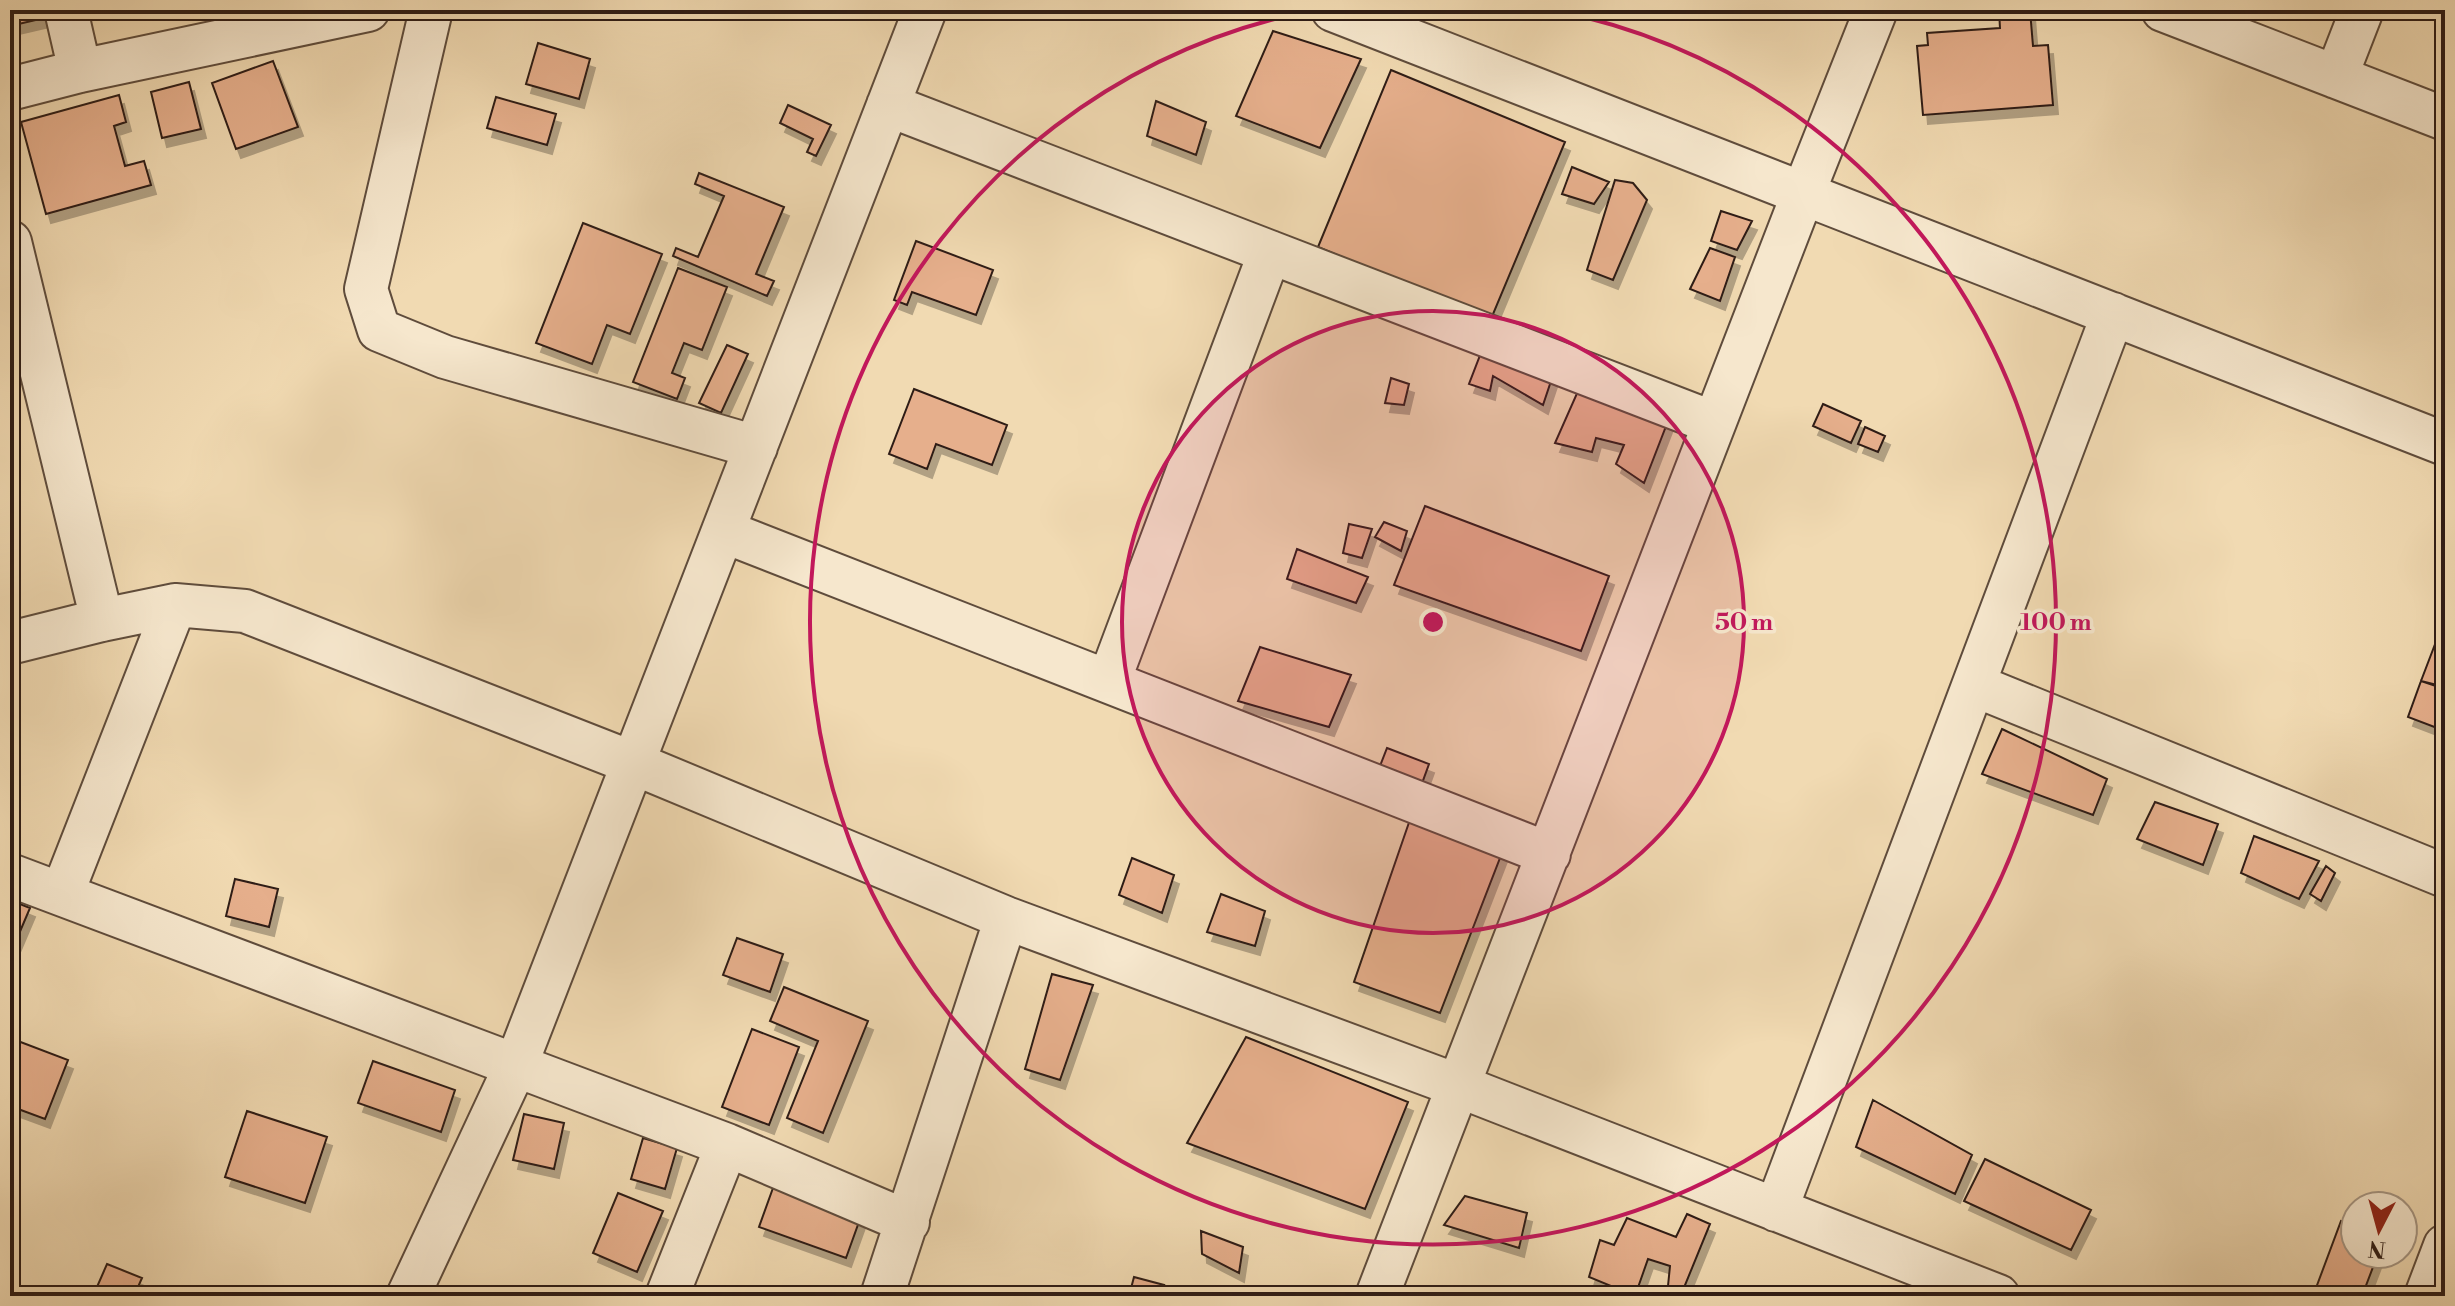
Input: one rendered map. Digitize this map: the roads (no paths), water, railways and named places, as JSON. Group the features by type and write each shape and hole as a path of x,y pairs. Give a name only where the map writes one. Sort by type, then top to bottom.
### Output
{"street":[{"path":"66,10 80,71"},
{"path":"10,89 80,71 368,10"},
{"path":"431,10 366,289 379,330 445,357 756,447"},
{"path":"408,1296 516,1065 925,10"},
{"path":"1333,10 2445,444"},
{"path":"1377,1296 1876,10"},
{"path":"2163,10 2445,119"},
{"path":"2336,77 2362,10"},
{"path":"888,105 1714,423"},
{"path":"10,242 102,620"},
{"path":"1109,681 1270,252"},
{"path":"1776,1210 2113,314"},
{"path":"723,531 1549,854"},
{"path":"62,894 175,605"},
{"path":"10,643 175,605 245,611 633,763 1006,918 1459,1086 1998,1296"},
{"path":"1974,685 2445,876"},
{"path":"10,875 727,1145 908,1222"},
{"path":"882,1296 1006,918"},
{"path":"667,1296 727,1145"},
{"path":"2426,1296 2445,1246"}]}
